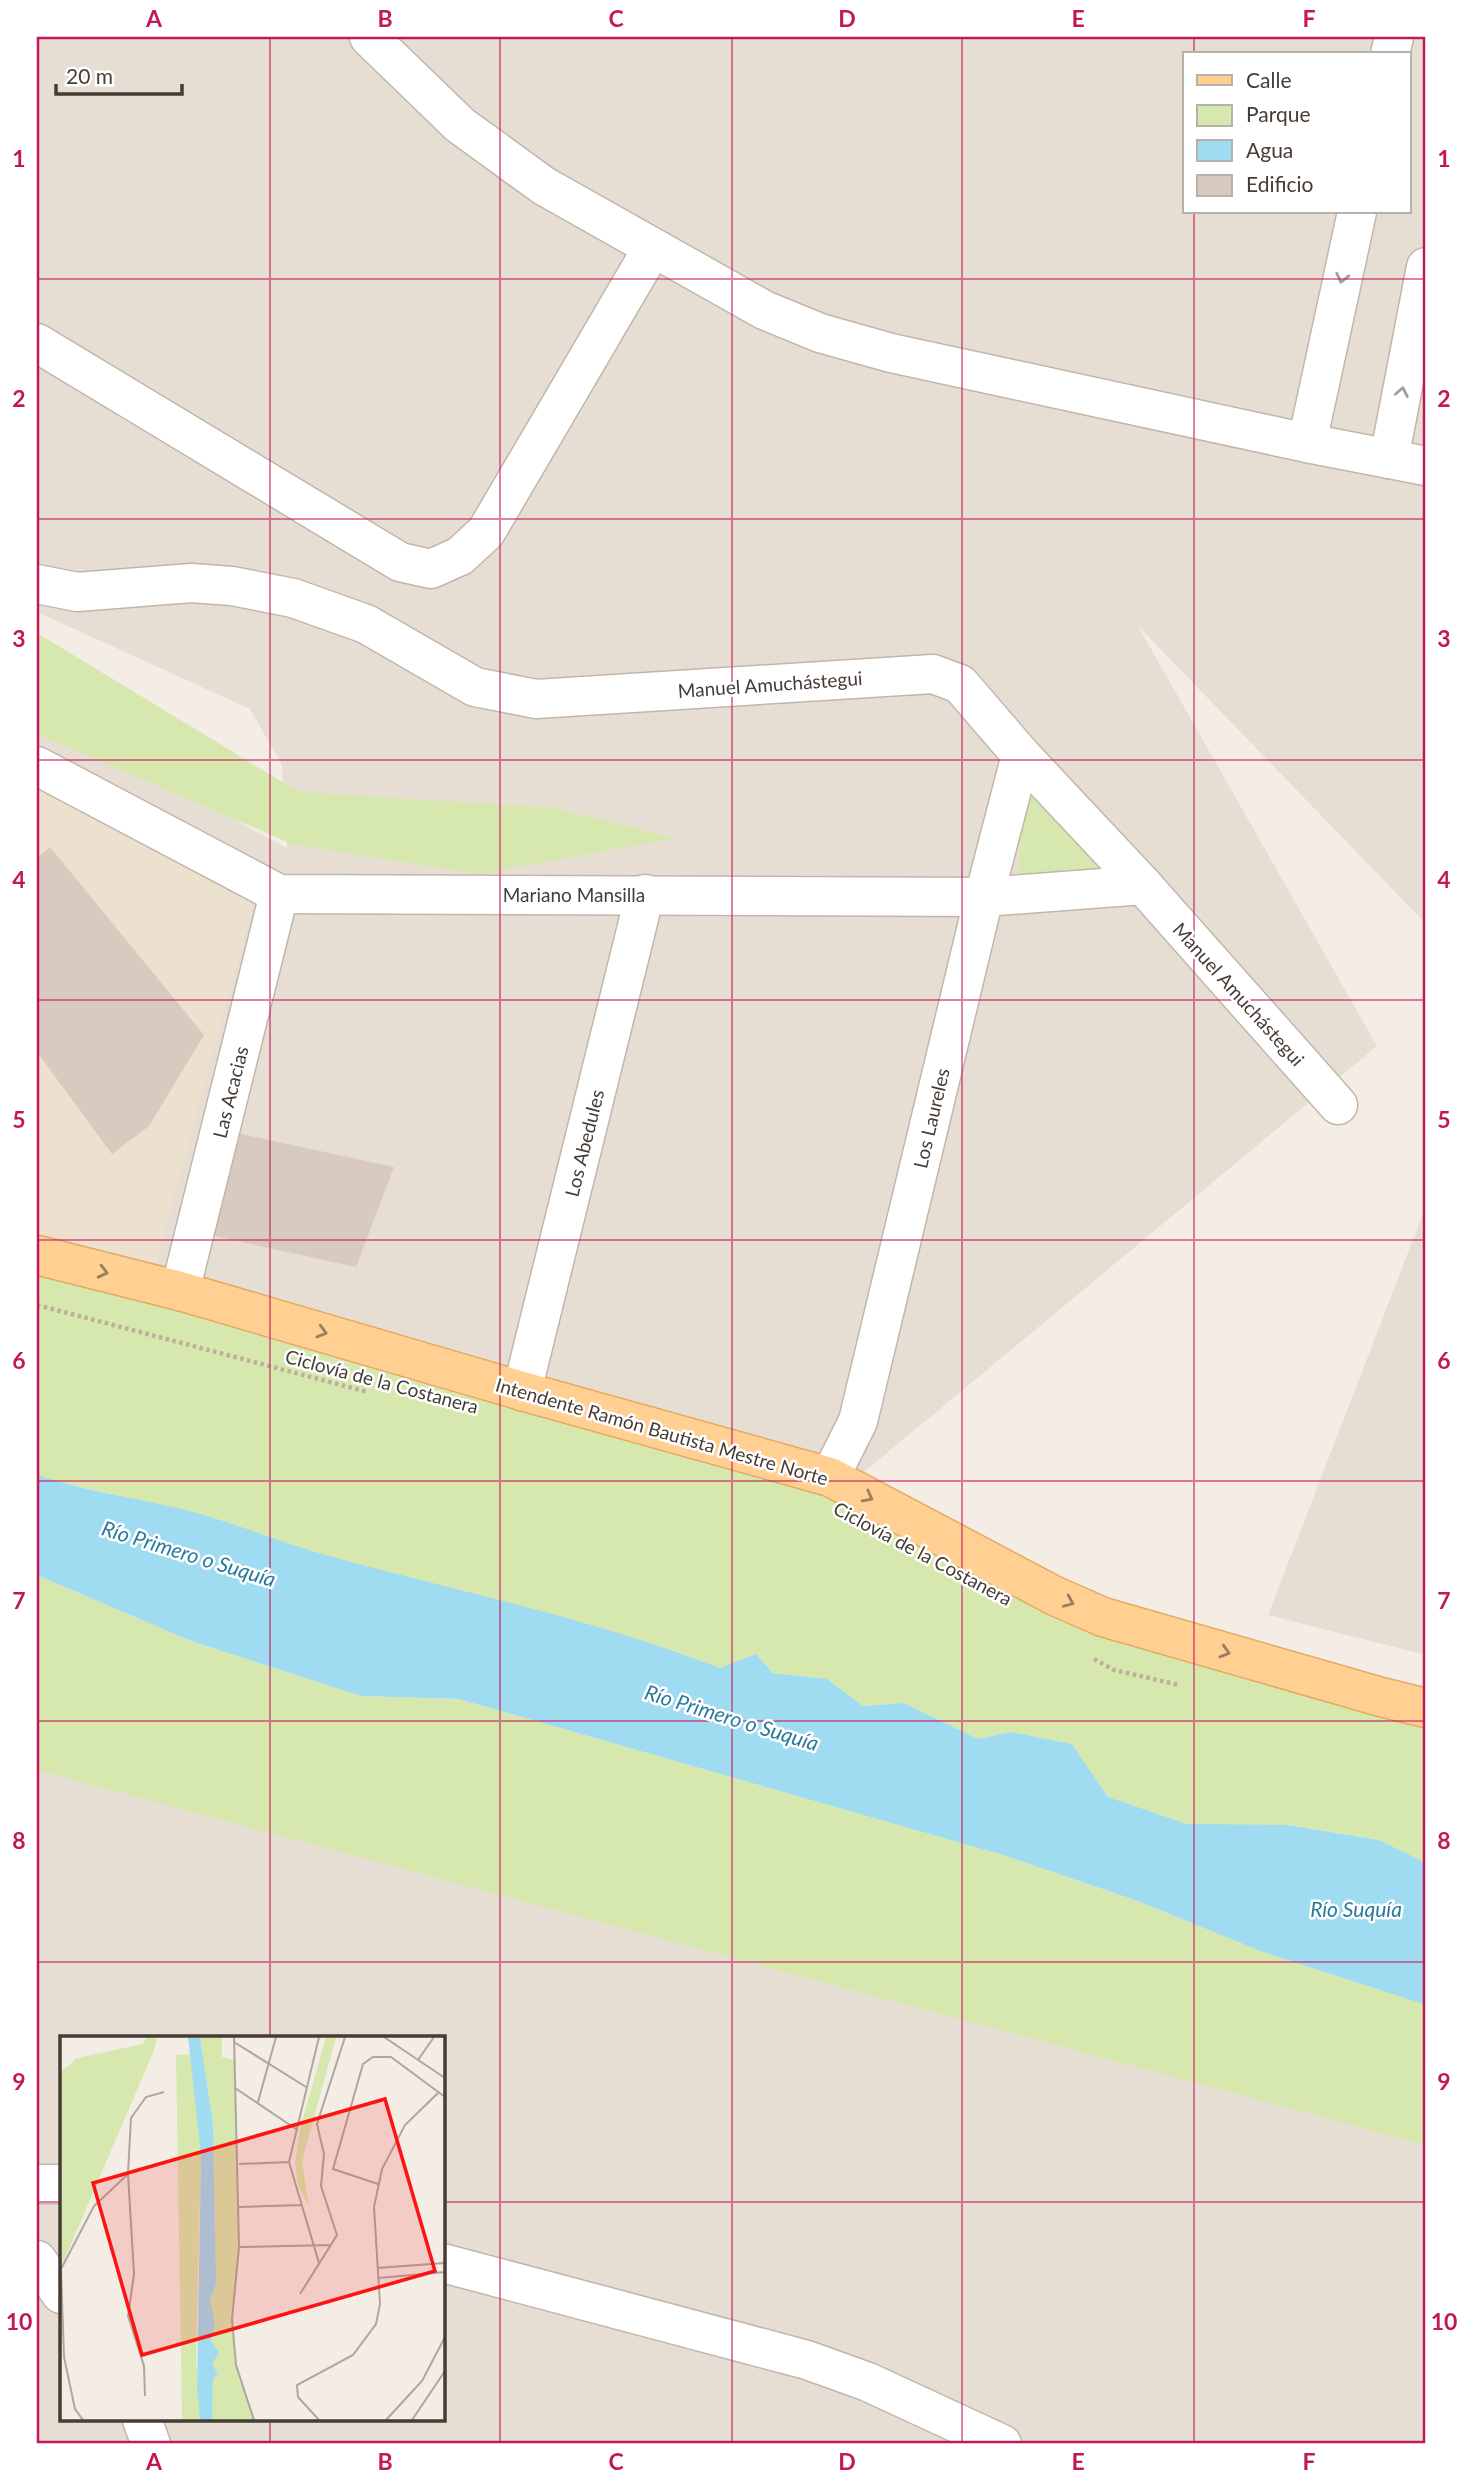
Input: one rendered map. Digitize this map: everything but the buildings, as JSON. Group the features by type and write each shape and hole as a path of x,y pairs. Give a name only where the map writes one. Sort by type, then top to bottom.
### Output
{"main road":[{"name":"Intendente Ramón Bautista Mestre Norte","path":"37,1255 180,1291 830,1477 1055,1596 1103,1616 1426,1708"}],"street":[{"path":"369,37 460,125 544,186 764,310 820,333 891,353 1426,466"},
{"path":"1307,443 1357,214"},
{"path":"37,343 400,562 431,569 460,556 485,532 652,248"},
{"path":"1389,459 1426,267"},
{"name":"Manuel Amuchástegui","path":"37,584 77,592 191,583 232,586 293,598 366,625 475,687 536,699 933,674 960,684 1338,1105"},
{"name":"Los Laureles","path":"830,1477 858,1421 984,897 1021,755"},
{"name":"Mariano Mansilla","path":"37,766 279,894 984,897 1143,885"},
{"name":"Las Acacias","path":"180,1291 279,894"},
{"name":"Los Abedules","path":"523,1391 645,894"},
{"path":"37,2183 60,2185"},
{"path":"37,2260 60,2293"},
{"path":"444,2263 807,2360 869,2382 1002,2444"},
{"path":"143,2422 151,2444"}],"path":[{"name":"Ciclovía de la Costanera","path":"37,1305 371,1393"},
{"path":"1090,1657 1114,1670 1190,1687"}],"shaded area":[{"path":"37,37 1426,37 1426,924 1138,626 1377,1046 864,1472 37,1238 37,713 287,848 282,765 250,709 37,612"},
{"path":"37,775 254,901 156,1264 37,1234"},
{"path":"1426,1206 1426,1655 1268,1615"},
{"path":"37,1741 1426,2130 1426,2444 37,2444"}],"green space":[{"path":"37,633 299,792 554,808 676,838 479,874 292,844 37,734"},
{"path":"1026,776 1123,877 1018,874"},
{"path":"37,1272 830,1477 1055,1596 1426,1707 1426,1863 1379,1840 1288,1825 1187,1825 1108,1797 1072,1744 1011,1732 978,1739 904,1703 863,1706 827,1679 773,1673 756,1654 720,1668 672,1650 320,1554 188,1511 37,1475"},
{"path":"37,1575 191,1641 361,1696 459,1699 1003,1855 1135,1900 1263,1952 1426,2005 1426,2145 37,1770"}],"water":[{"name":"Río Suquía","path":"37,1475 203,1515 322,1554 622,1634 720,1668 756,1654 773,1673 827,1679 863,1706 904,1703 978,1739 1011,1732 1072,1744 1108,1797 1187,1824 1288,1825 1379,1840 1426,1863 1426,2005 1263,1952 1135,1900 1003,1855 459,1699 361,1696 191,1641 37,1575"}],"water label":[{"name":"Río Primero o Suquía","path":"189,1553"},
{"name":"Río Primero o Suquía","path":"732,1717"}]}
